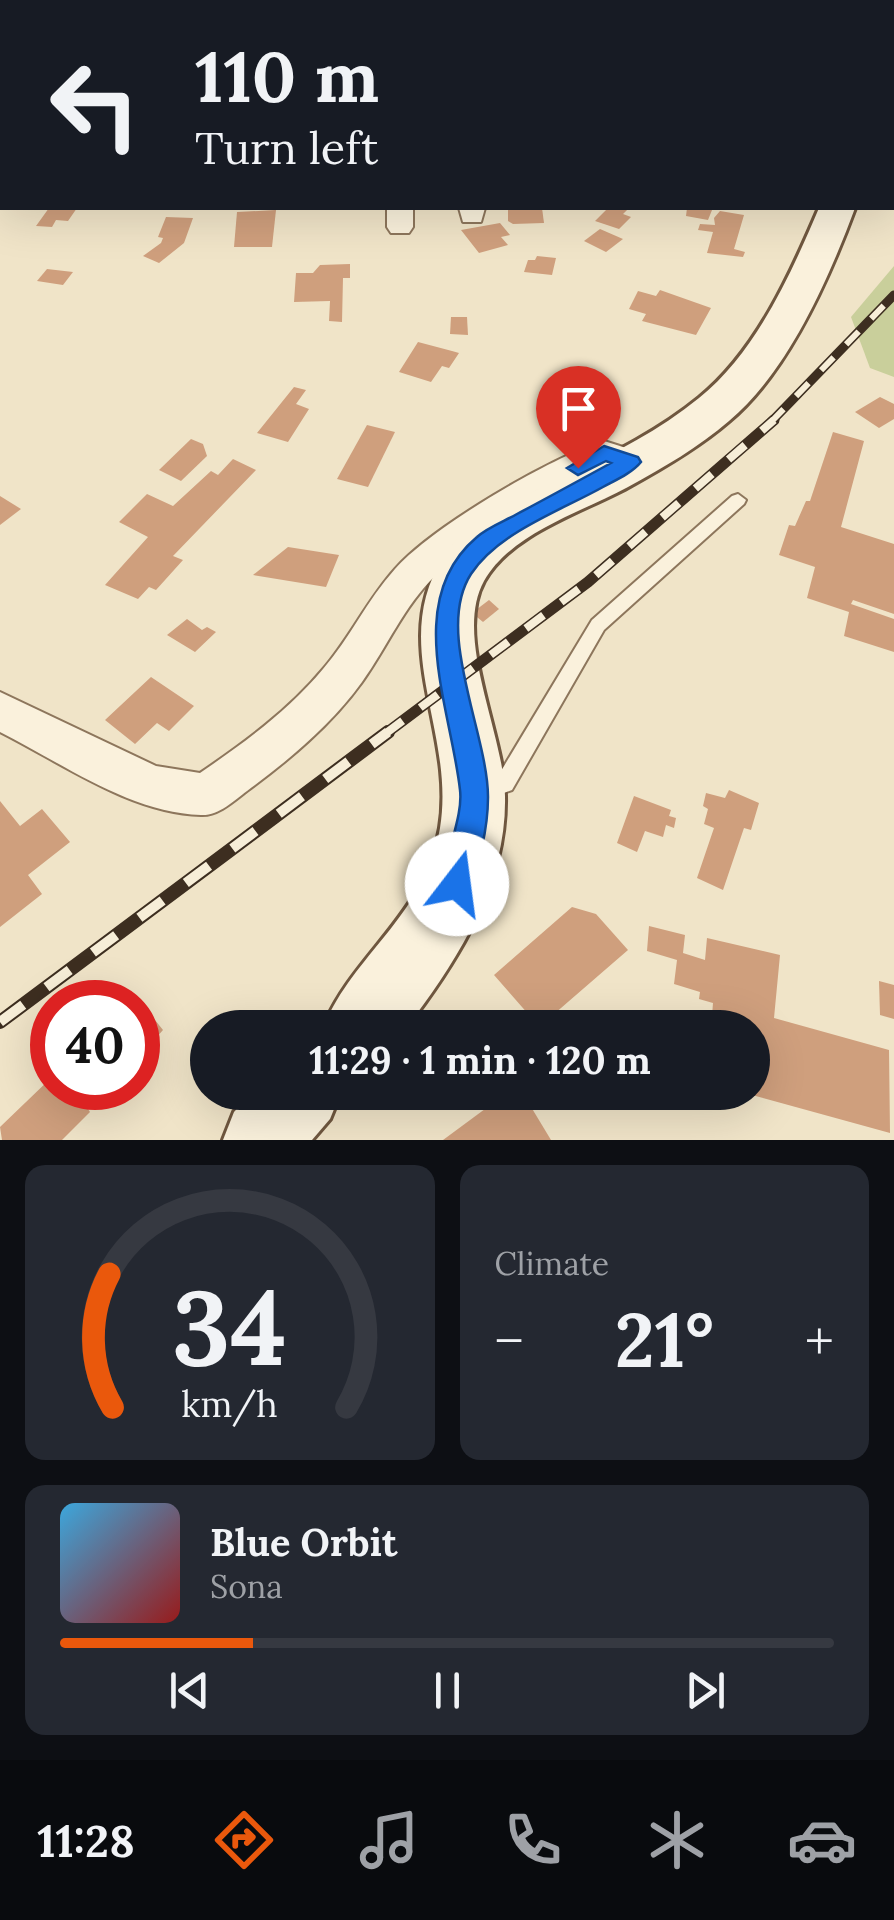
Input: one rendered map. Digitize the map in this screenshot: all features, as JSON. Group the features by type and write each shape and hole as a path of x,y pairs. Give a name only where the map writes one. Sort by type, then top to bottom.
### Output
{"street":[{"path":"374,1010 418,956 442,915 467,849 474,794 446,627 448,605 460,572 486,542 503,530 630,462 716,408 740,384 806,275 836,210"},
{"path":"0,711 150,786 205,795 269,752 339,680 395,592 426,561 498,512 604,453 630,462"},
{"path":"262,1140 288,1110"}],"lane":[{"path":"474,794 505,783 598,625 738,500"}],"green space":[{"path":"894,266 894,377 870,368 851,317"}],"building":[{"path":"48,210 76,210 68,221 56,220 52,227 36,226"},
{"path":"276,210 272,247 234,247 237,212"},
{"path":"508,210 542,210 544,223 513,224 508,221"},
{"path":"606,210 627,210 623,214 631,217 619,229 595,221"},
{"path":"687,210 712,210 708,220 686,216"},
{"path":"720,211 744,215 734,249 745,252 743,257 707,253 713,232 698,230 700,224 715,225 714,218"},
{"path":"166,217 193,218 184,243 159,263 143,256 161,243 163,238 158,237"},
{"path":"500,223 510,235 501,237 508,245 479,253 461,230"},
{"path":"600,229 623,239 606,252 584,241"},
{"path":"537,256 556,258 552,275 524,272 528,260"},
{"path":"350,264 350,278 343,278 342,322 329,321 330,301 294,302 296,273 313,273 320,265"},
{"path":"47,269 73,272 63,285 37,281"},
{"path":"660,290 711,308 696,335 642,321 646,314 629,309 638,291 656,296"},
{"path":"451,317 467,317 468,335 450,334"},
{"path":"418,342 459,353 449,368 442,366 431,382 399,372"},
{"path":"294,387 306,390 296,404 309,409 288,442 257,433"},
{"path":"880,397 894,404 894,419 879,428 855,412"},
{"path":"367,425 395,432 368,487 337,479"},
{"path":"833,432 864,441 841,527 894,544 894,614 853,600 851,604 894,619 894,652 844,636 849,612 807,598 815,567 779,555 789,525 795,526 806,501 810,501"},
{"path":"191,439 203,444 207,456 181,481 159,470"},
{"path":"233,459 256,470 173,556 183,560 156,590 149,587 138,599 105,585 148,537 119,522 147,494 173,506 211,471 218,475"},
{"path":"0,496 21,509 0,525"},
{"path":"288,547 339,555 326,587 253,575"},
{"path":"489,600 499,609 483,622 472,613"},
{"path":"187,619 202,630 207,627 216,632 195,652 167,635"},
{"path":"151,677 194,706 169,731 157,723 135,744 105,720"},
{"path":"729,790 759,803 751,830 744,828 723,890 697,878 714,828 704,824 708,809 703,806 706,793 725,798"},
{"path":"634,796 671,810 669,816 676,818 674,828 666,825 663,837 645,831 637,852 617,843"},
{"path":"0,801 20,826 42,809 70,842 28,875 42,894 0,927"},
{"path":"572,907 596,914 628,950 559,1010 525,1010 494,975"},
{"path":"649,926 685,935 683,953 705,960 707,938 780,955 774,1018 889,1050 890,1133 770,1100 770,1010 712,1010 713,1003 699,999 700,992 674,984 677,960 647,951"},
{"path":"879,981 894,985 894,1019 880,1015"},
{"path":"30,1098 30,1110 90,1112 62,1140 2,1140 0,1127"},
{"path":"484,1110 533,1110 551,1140 443,1140"}],"railway":[{"path":"771,422 894,295"},
{"path":"385,734 588,582 774,420"},
{"path":"0,1022 388,732"}],"route":[{"path":"457,884 472,826 474,794 449,652 448,605 460,572 486,542 630,462 604,453 578,468"}]}
